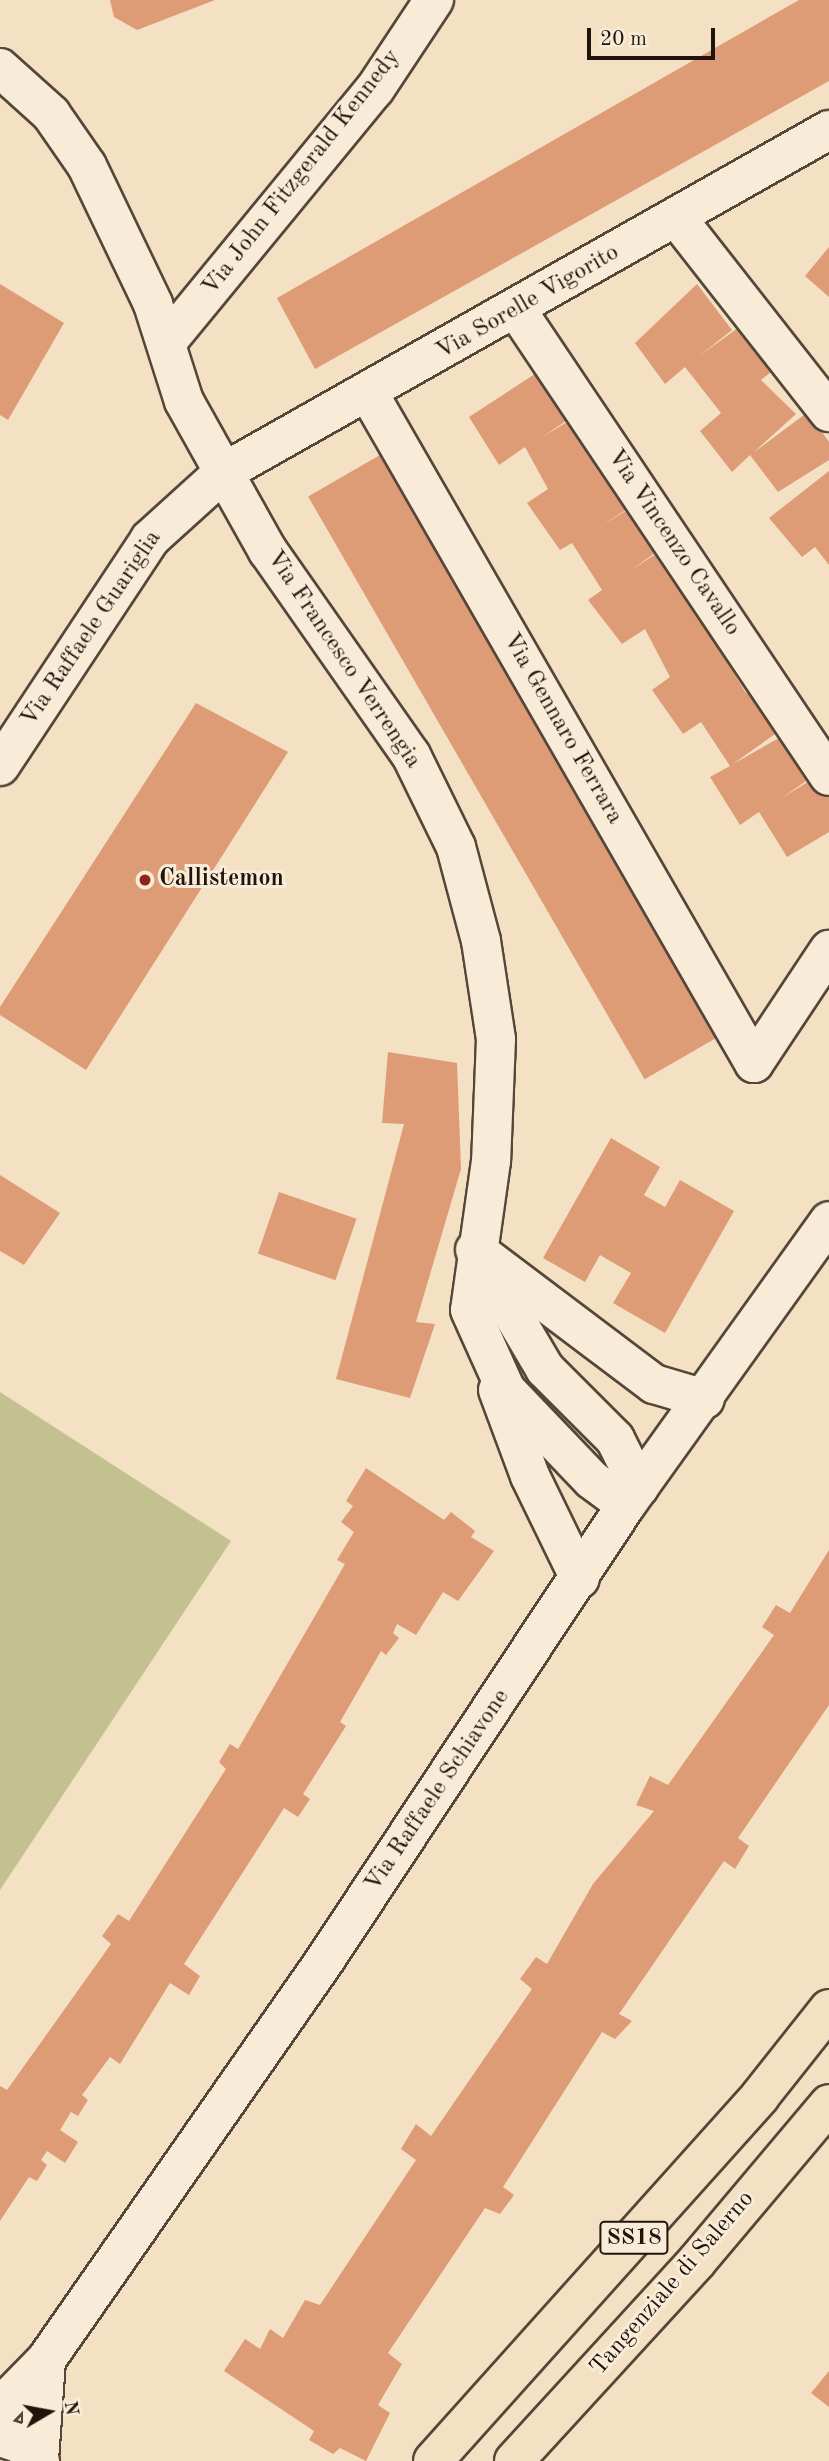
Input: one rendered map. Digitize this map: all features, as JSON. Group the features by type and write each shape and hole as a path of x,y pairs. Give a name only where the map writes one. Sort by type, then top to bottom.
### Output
{"highway":[{"name":"SS18","path":"433,2461 760,2096 829,2009"},
{"name":"Tangenziale di Salerno","path":"514,2461 697,2260 829,2104"}],"street":[{"name":"Via John Fitzgerald Kennedy","path":"166,343 375,89 433,0"},
{"name":"Via Francesco Verrengia","path":"0,68 51,114 88,166 153,304 184,401 268,551 411,755 456,847 481,941 496,1039 491,1161 475,1250 470,1310 479,1339 506,1390 592,1480 633,1496"},
{"name":"Via Sorelle Vigorito","path":"224,472 369,394 676,217 823,143"},
{"path":"676,217 829,412"},
{"name":"Via Vincenzo Cavallo","path":"516,309 829,776"},
{"name":"Via Gennaro Ferrara","path":"369,394 754,1063 829,950"},
{"name":"Via Raffaele Guariglia","path":"0,766 149,539 224,472"},
{"name":"Via Raffaele Schiavone","path":"0,2407 46,2360 327,1957 633,1496 705,1399 829,1221"},
{"path":"475,1250 654,1384 705,1399"},
{"path":"475,1250 545,1369 615,1439 633,1496"},
{"path":"479,1339 530,1476 580,1579"},
{"path":"39,2460 46,2360"},
{"path":"0,2437 19,2443 39,2460"}],"shaded area":[{"path":"0,1392 231,1541 0,1890"}],"building":[{"path":"110,0 215,0 137,30 114,17"},
{"path":"799,0 829,0 829,81 315,369 277,298"},
{"path":"829,247 829,297 805,276"},
{"path":"0,284 64,323 8,420 0,415"},
{"path":"697,284 732,330 698,357 742,325 777,367 761,380 796,414 753,453 808,412 829,442 829,460 778,492 750,455 732,472 700,431 721,413 685,367 665,384 635,343"},
{"path":"541,370 569,419 542,437 584,412 629,508 599,527 644,500 672,541 631,570 659,552 746,693 755,686 785,727 733,764 779,738 806,781 782,798 819,775 829,791 829,832 787,857 759,812 740,825 710,777 730,766 701,722 683,734 652,690 670,677 645,629 622,644 588,600 602,590 572,543 560,550 527,503 548,489 525,447 499,465 469,417"},
{"path":"380,455 716,1038 645,1079 308,497"},
{"path":"829,471 829,565 815,547 802,557 769,518"},
{"name":"Callistemon","path":"196,703 288,752 86,1070 0,1015 0,1007"},
{"path":"388,1052 457,1063 461,1169 416,1322 435,1324 410,1398 336,1379 404,1124 382,1123"},
{"path":"611,1138 660,1167 644,1195 665,1207 680,1180 734,1211 665,1333 613,1303 631,1273 600,1255 585,1282 543,1258"},
{"path":"0,1175 60,1213 24,1265 0,1251"},
{"path":"279,1192 357,1219 335,1280 258,1253"},
{"path":"366,1468 444,1520 451,1512 475,1531 471,1537 494,1551 458,1601 443,1592 416,1635 397,1624 393,1633 399,1638 386,1655 381,1651 340,1722 346,1726 303,1794 310,1799 298,1817 284,1808 184,1964 200,1976 189,1995 170,1983 120,2064 110,2057 82,2095 88,2100 78,2116 71,2112 60,2130 78,2142 65,2163 47,2151 41,2160 47,2165 37,2181 29,2177 0,2221 0,2086 7,2090 111,1944 102,1936 118,1914 129,1921 226,1769 219,1762 230,1744 238,1749 345,1564 337,1560 354,1532 341,1522 353,1506 346,1501"},
{"path":"829,1550 829,1705 738,1838 749,1846 735,1869 724,1861 619,2014 632,2021 615,2039 602,2032 503,2187 514,2195 500,2214 485,2208 388,2353 402,2364 378,2405 390,2413 366,2461 340,2448 333,2454 309,2440 314,2431 224,2371 245,2339 260,2349 270,2329 283,2338 305,2300 320,2305 416,2160 401,2149 416,2124 431,2136 532,1989 520,1979 536,1957 547,1964 593,1884 654,1811 636,1805 650,1776 668,1785 774,1635 762,1627 776,1605 790,1613"},
{"path":"829,2371 829,2407 811,2393"}],"place":[{"name":"Callistemon","path":"145,880"}]}
